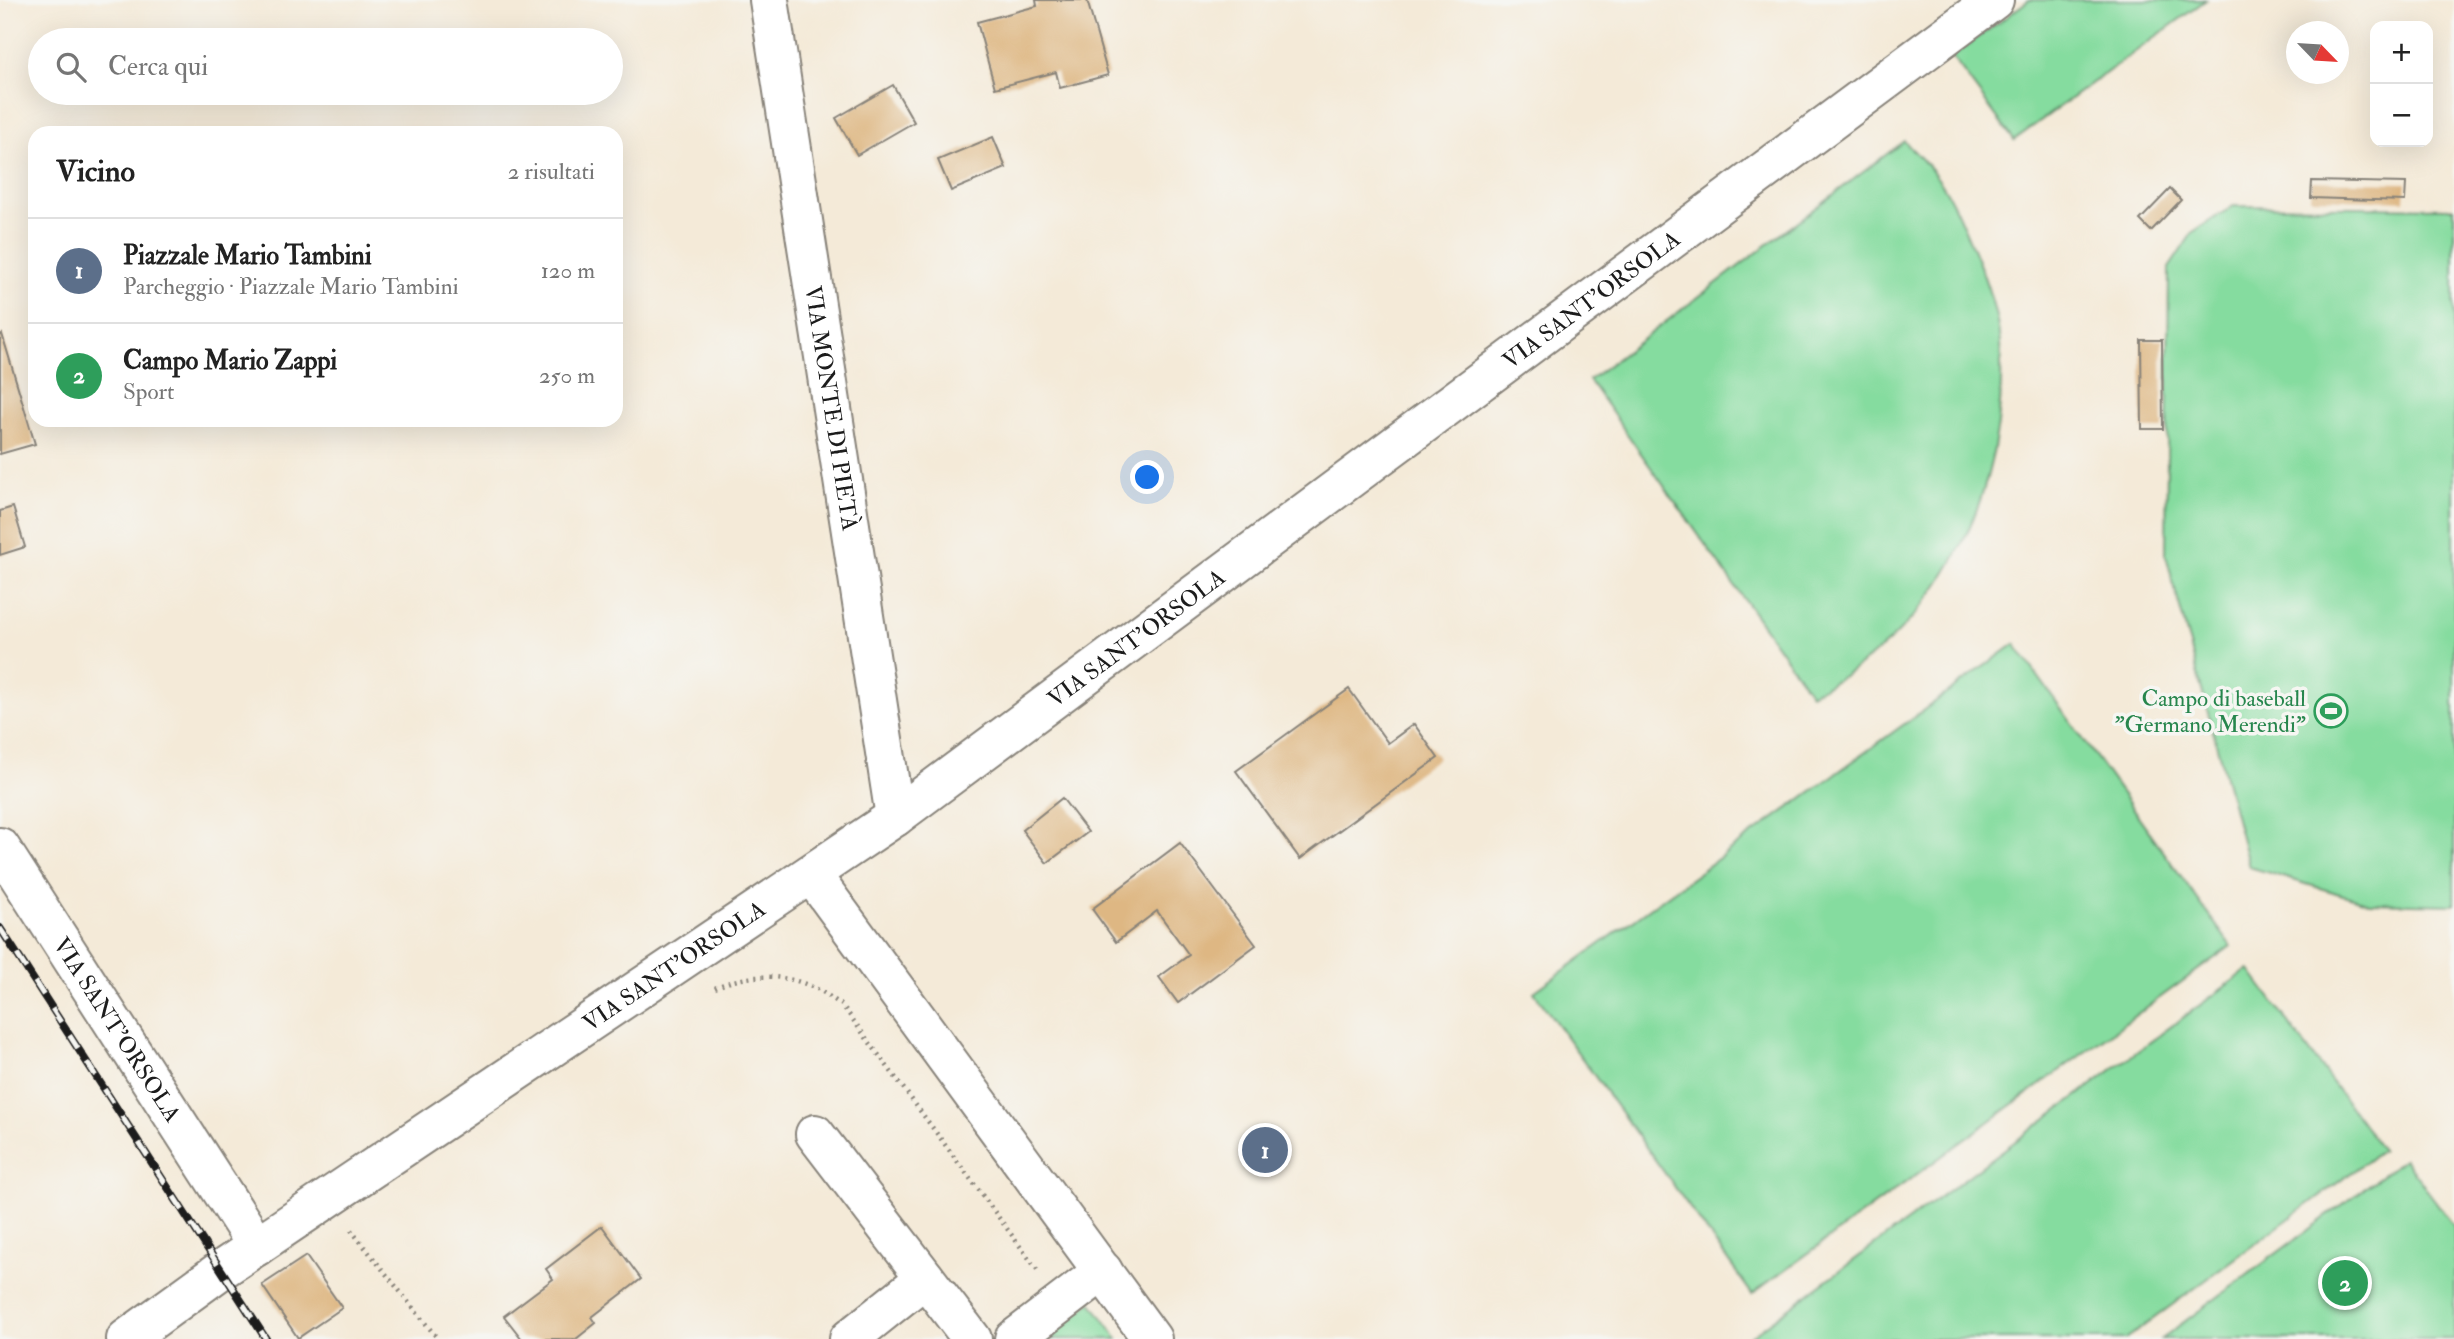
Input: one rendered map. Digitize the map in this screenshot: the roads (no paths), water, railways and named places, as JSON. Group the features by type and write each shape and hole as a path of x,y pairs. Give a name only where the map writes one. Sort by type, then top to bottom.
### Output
{"street":[{"name":"VIA MONTE DI PIETÀ","path":"769,0 895,817"},
{"name":"VIA SANT'ORSOLA","path":"126,1339 221,1270 895,817 1994,0"},
{"name":"VIA SANT'ORSOLA","path":"0,847 257,1246"},
{"path":"811,874 1152,1339"},
{"path":"815,1134 972,1339"},
{"path":"1014,1339 1103,1271"},
{"path":"849,1339 926,1278"}],"railway":[{"path":"0,928 266,1339"}],"place":[{"name":"Campo di baseball \"Germano Merendi\"","path":"2331,711"},
{"name":"Piazzale Mario Tambini","path":"1265,1150"},
{"name":"Campo Mario Zappi","path":"2345,1283"}]}
